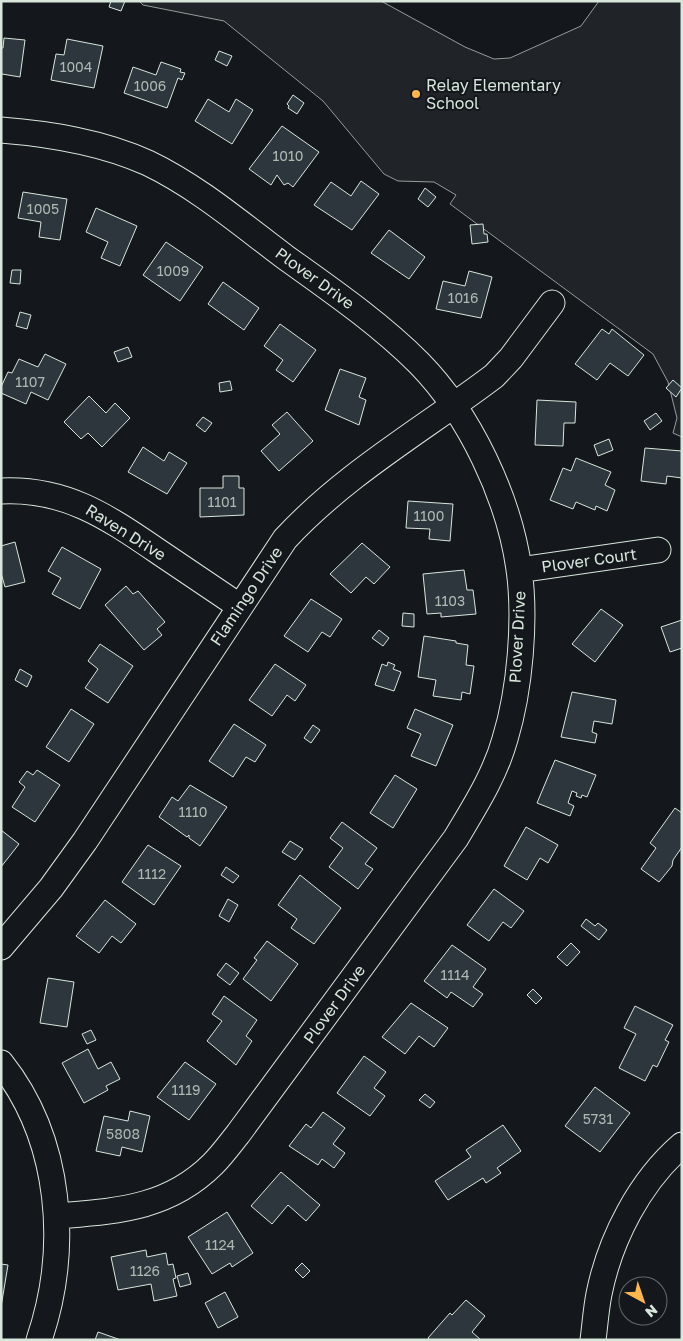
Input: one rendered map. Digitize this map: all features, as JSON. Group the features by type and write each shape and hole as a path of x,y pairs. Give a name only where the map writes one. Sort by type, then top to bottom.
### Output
{"street":[{"name":"Plover Drive","path":"1,130 53,135 100,146 146,163 188,186 386,332 420,365 454,406 486,465 508,519 519,570 521,625 519,650 516,685 505,739 486,786 456,838 238,1134 213,1164 188,1185 156,1200 121,1211 57,1216"},
{"name":"Flamingo Drive","path":"1,947 51,888 84,841 285,539 312,510 494,376 512,358 552,303"},
{"name":"Raven Drive","path":"1,491 21,490 37,492 78,503 107,517 239,606"},
{"name":"Plover Court","path":"519,570 658,550"},
{"path":"1,1063 10,1073 33,1118 48,1161 57,1216 56,1263 48,1313 39,1340"},
{"path":"593,1340 599,1293 613,1249 636,1200 662,1162 682,1145"}],"shaded area":[{"path":"139,1 381,1 465,47 494,59 510,58 581,26 599,1 682,1 682,437 673,433 677,418 668,382 653,354 450,204 456,195 434,182 398,181 384,174 323,101 224,21 143,5"}],"building":[{"path":"111,1 125,1 121,11 109,7"},
{"path":"4,38 25,40 20,77 2,74 1,76 1,48 3,48"},
{"path":"67,39 103,46 94,88 51,80 56,54 64,55"},
{"path":"219,51 232,56 227,66 215,60"},
{"path":"161,62 181,69 180,72 185,73 182,80 178,78 167,108 124,93 133,67 156,75"},
{"path":"293,95 304,103 297,114 288,108 287,104"},
{"path":"208,99 229,112 236,99 253,110 232,144 195,121"},
{"path":"282,126 319,152 293,187 288,183 284,185 277,175 271,185 249,169"},
{"path":"361,181 379,194 352,230 314,205 331,182 351,196"},
{"path":"425,188 436,197 428,207 418,199"},
{"path":"23,192 67,199 60,240 39,237 41,222 18,218"},
{"path":"96,208 137,226 120,266 101,258 108,242 86,232"},
{"path":"483,224 484,234 487,234 488,242 472,244 470,225"},
{"path":"389,230 425,257 409,279 371,253"},
{"path":"166,242 203,267 180,301 143,275"},
{"path":"12,270 21,270 20,284 10,283"},
{"path":"469,271 492,277 481,318 436,309 443,281 465,286"},
{"path":"223,282 259,308 244,330 208,304"},
{"path":"20,312 31,315 27,329 16,326"},
{"path":"280,324 316,350 293,382 276,370 283,360 264,346"},
{"path":"602,329 609,334 612,329 644,355 628,376 610,363 597,380 575,364"},
{"path":"128,347 132,357 118,362 114,352"},
{"path":"45,354 66,364 48,400 31,392 26,404 1,393 1,387 8,372 12,373 19,359 38,367"},
{"path":"340,369 366,378 359,397 366,400 359,425 325,410"},
{"path":"673,380 682,388 676,397 666,388"},
{"path":"230,381 232,390 220,392 219,383"},
{"path":"89,396 106,413 115,403 130,418 102,447 88,433 81,439 64,422"},
{"path":"537,400 576,402 575,423 564,423 563,446 535,445"},
{"path":"287,412 313,441 279,471 261,451 280,434 272,425"},
{"path":"656,413 662,421 650,430 644,421"},
{"path":"203,417 212,423 205,432 196,425"},
{"path":"609,439 613,450 598,456 594,445"},
{"path":"143,447 164,461 169,452 187,463 167,494 128,472"},
{"path":"645,448 682,451 682,478 667,476 666,484 641,481"},
{"path":"576,458 611,472 605,485 615,490 607,511 596,506 595,510 576,502 573,509 550,500 563,468 571,471"},
{"path":"223,476 239,476 239,488 244,488 244,515 200,517 200,488 223,488"},
{"path":"408,501 453,504 450,541 429,539 430,529 406,528"},
{"path":"15,542 25,582 5,587 1,573 1,546"},
{"path":"362,543 390,567 374,584 366,577 351,593 330,574"},
{"path":"62,547 101,569 80,609 52,594 61,578 48,571"},
{"path":"464,570 467,590 473,590 476,614 441,617 441,613 427,614 423,574"},
{"path":"126,586 133,594 138,591 165,622 157,629 162,635 144,650 105,605"},
{"path":"311,599 342,619 330,637 322,632 308,652 284,636"},
{"path":"601,609 623,625 595,662 572,644"},
{"path":"403,613 414,614 414,627 402,626"},
{"path":"682,620 682,648 670,652 661,627"},
{"path":"379,630 389,638 383,646 372,638"},
{"path":"424,636 456,641 456,643 468,645 466,665 474,666 470,694 462,692 461,700 433,696 436,680 418,677"},
{"path":"100,644 133,666 108,703 85,688 98,669 88,661"},
{"path":"388,662 395,665 393,669 401,672 394,691 375,685 382,664 387,666"},
{"path":"275,664 306,685 295,701 287,695 272,716 249,700"},
{"path":"20,669 32,676 27,687 15,680"},
{"path":"572,692 616,700 612,724 594,721 592,732 597,734 595,743 561,737"},
{"path":"71,709 94,724 69,762 46,747"},
{"path":"415,709 453,725 436,766 411,756 421,734 407,728"},
{"path":"234,724 266,745 255,762 246,757 233,777 209,761"},
{"path":"313,725 320,730 311,743 304,738"},
{"path":"555,760 596,775 587,797 582,795 581,798 576,796 577,793 572,791 568,803 574,806 570,816 537,803"},
{"path":"37,770 60,785 35,822 12,807 25,787 19,782 27,771 33,775"},
{"path":"395,775 417,789 393,828 370,813"},
{"path":"190,785 227,807 200,846 189,838 189,835 187,837 159,817 172,797 178,801"},
{"path":"675,808 682,813 682,847 673,860 672,866 659,882 641,869 656,848 650,843"},
{"path":"342,822 377,848 365,864 373,869 358,889 329,867 343,848 330,838"},
{"path":"526,827 558,845 548,863 540,858 527,880 504,866"},
{"path":"1,830 19,844 1,867"},
{"path":"290,841 303,849 295,860 282,852"},
{"path":"148,845 181,866 154,905 122,882"},
{"path":"226,867 239,876 233,883 221,875"},
{"path":"300,875 341,908 314,944 291,928 297,919 278,905"},
{"path":"494,889 524,911 511,928 503,922 489,941 467,925"},
{"path":"228,899 238,905 229,922 219,916"},
{"path":"105,900 136,924 121,943 112,936 99,953 76,936"},
{"path":"586,919 595,926 598,923 607,930 599,940 581,926"},
{"path":"267,941 298,964 271,1001 243,979 257,960 254,958"},
{"path":"571,943 580,952 567,966 557,957"},
{"path":"452,945 486,969 473,987 483,994 473,1007 451,992 447,998 424,981"},
{"path":"226,963 239,973 230,985 217,975"},
{"path":"48,978 74,982 67,1027 40,1023"},
{"path":"533,989 542,998 536,1004 527,995"},
{"path":"224,996 257,1020 246,1036 252,1041 236,1065 207,1041 222,1021 212,1014"},
{"path":"411,1003 448,1028 434,1047 419,1036 405,1054 382,1037"},
{"path":"635,1006 673,1025 665,1040 669,1042 657,1067 653,1065 645,1081 619,1068 636,1034 624,1028"},
{"path":"91,1030 96,1040 87,1044 82,1034"},
{"path":"88,1049 98,1069 111,1062 120,1079 106,1086 108,1090 84,1103 62,1063"},
{"path":"364,1056 386,1072 374,1088 385,1096 370,1116 337,1093"},
{"path":"185,1062 216,1084 189,1120 157,1097"},
{"path":"595,1087 630,1113 600,1152 565,1126"},
{"path":"425,1094 435,1102 430,1108 419,1100"},
{"path":"130,1111 150,1116 142,1152 122,1147 120,1156 96,1151 104,1116 128,1121"},
{"path":"323,1112 345,1128 333,1144 345,1153 334,1168 322,1159 318,1165 289,1146 306,1124 311,1128"},
{"path":"503,1125 521,1151 497,1168 501,1173 486,1183 483,1178 448,1200 435,1181 471,1157 466,1150"},
{"path":"281,1172 320,1205 306,1221 288,1205 272,1224 251,1206"},
{"path":"227,1212 253,1253 232,1267 230,1263 212,1274 188,1237"},
{"path":"146,1250 147,1257 166,1253 168,1265 173,1264 176,1278 173,1279 177,1296 154,1301 151,1284 118,1290 111,1257"},
{"path":"302,1263 310,1271 303,1278 295,1270"},
{"path":"1,1264 8,1265 1,1307"},
{"path":"188,1273 191,1284 180,1287 177,1276"},
{"path":"225,1292 238,1317 218,1328 205,1303"},
{"path":"466,1300 485,1316 472,1332 481,1340 430,1340 428,1338 450,1313 452,1315"},
{"path":"98,1332 121,1340 95,1340"}],"place":[{"name":"Relay Elementary School","path":"416,94"}]}
